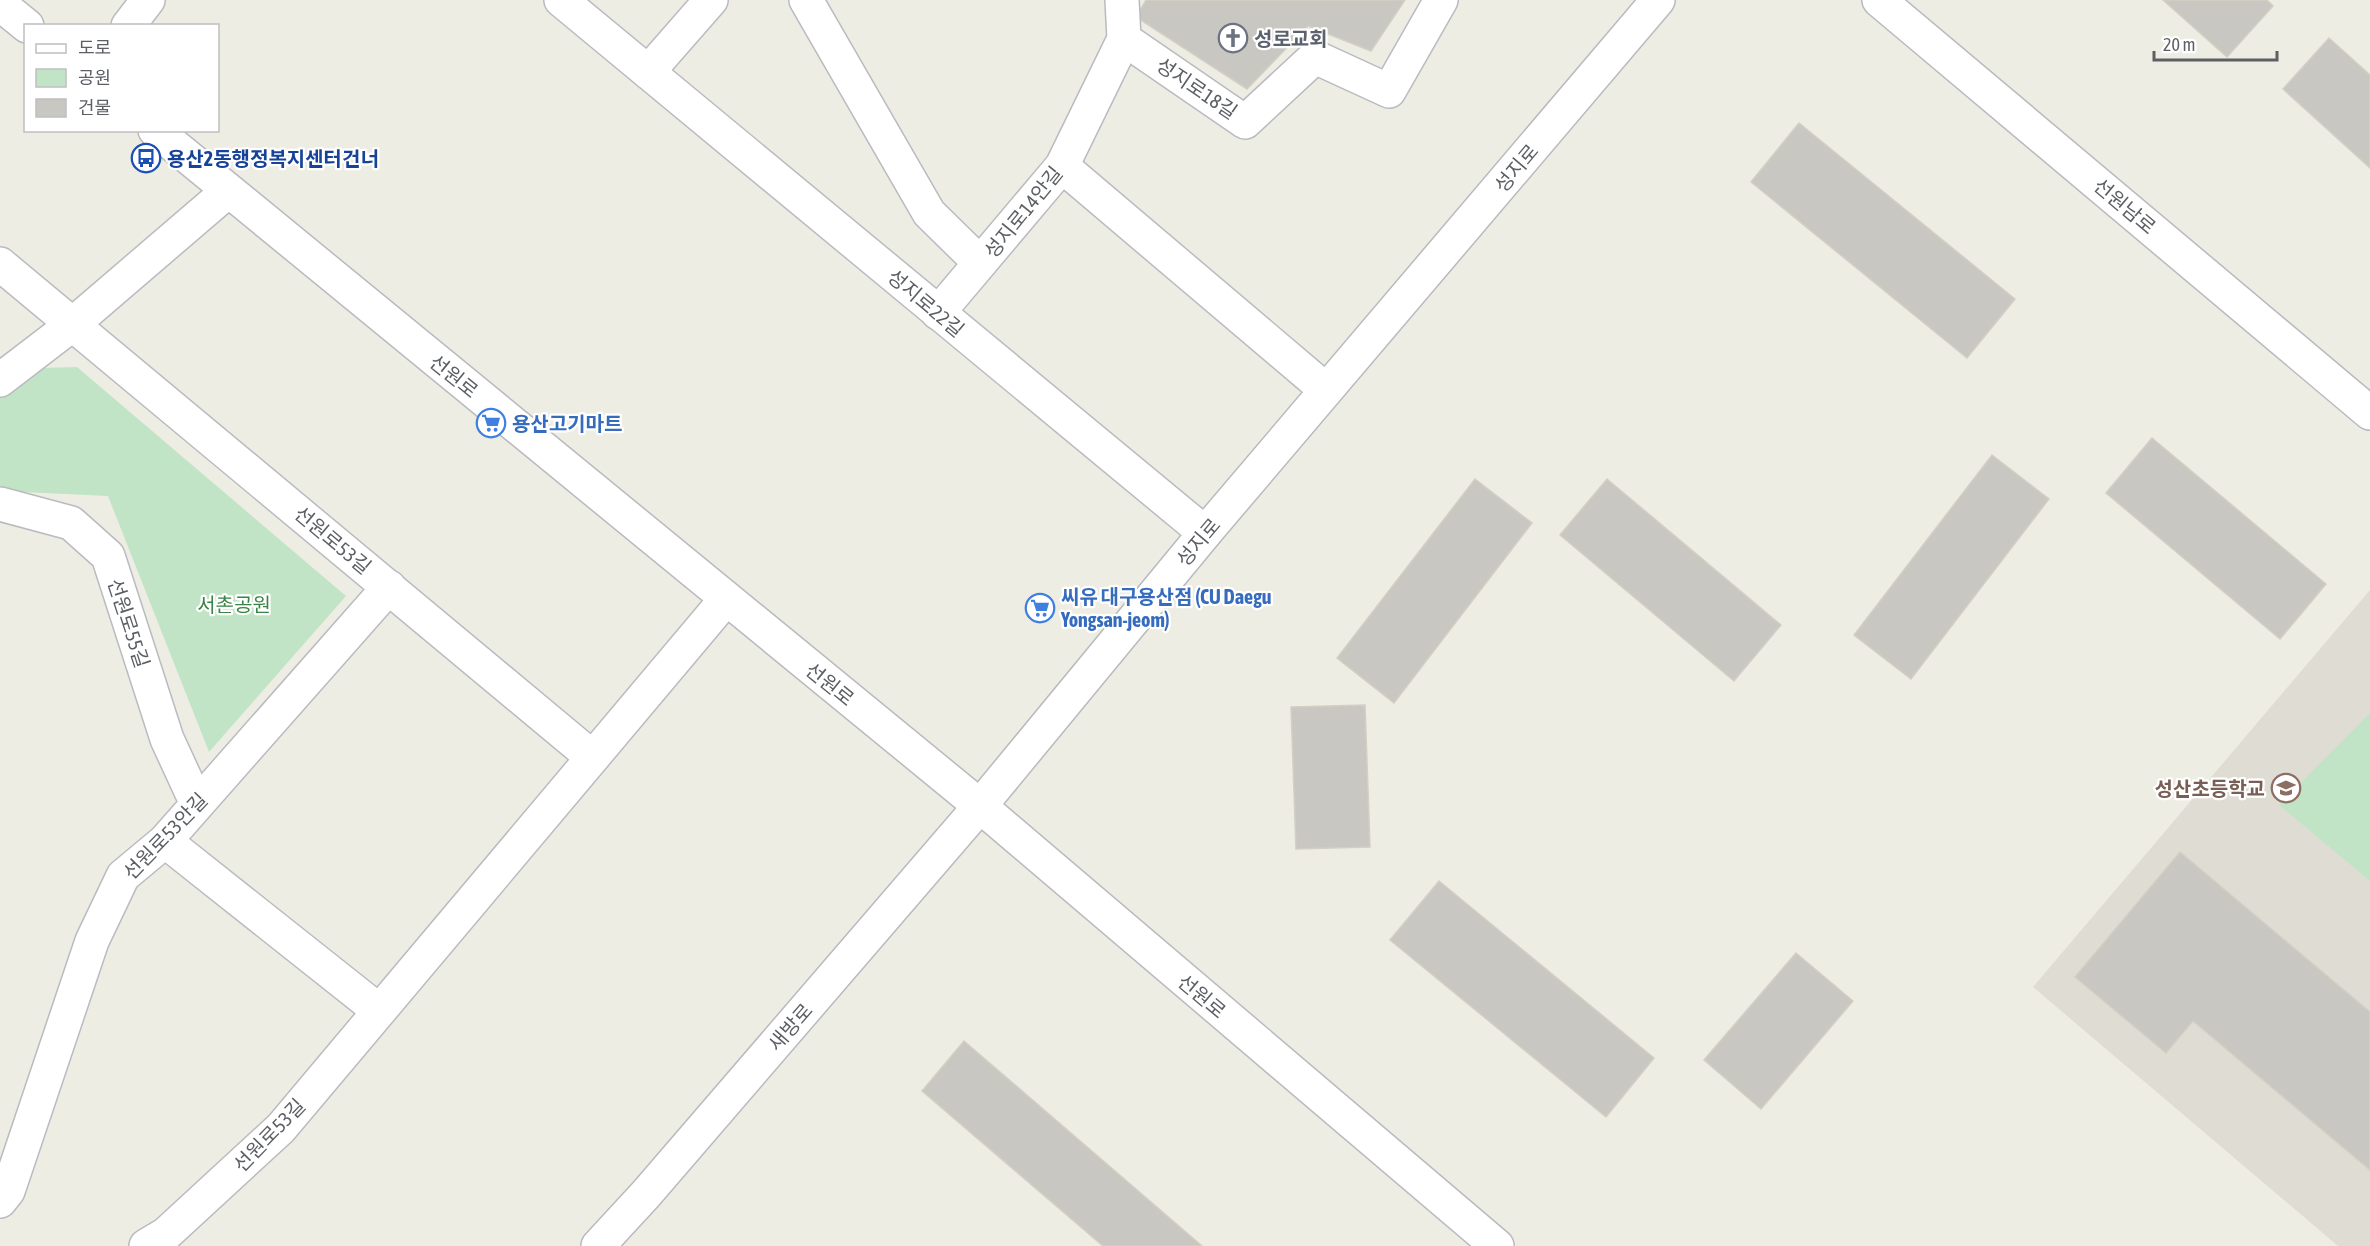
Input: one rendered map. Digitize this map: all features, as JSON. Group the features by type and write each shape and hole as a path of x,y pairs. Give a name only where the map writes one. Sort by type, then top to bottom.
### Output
{"street":[{"path":"130,24 148,0"},
{"name":"성지로22길","path":"561,0 1205,533"},
{"path":"648,72 711,0"},
{"path":"806,0 929,213 980,263"},
{"name":"성지로14안길","path":"938,313 1062,166 1124,39 1122,0"},
{"name":"성지로18길","path":"1124,39 1245,122 1315,57 1389,91 1441,0"},
{"name":"성지로","path":"980,807 1205,533 1658,0"},
{"name":"선원남로","path":"1879,0 2370,413"},
{"path":"0,4 25,24"},
{"name":"선원로","path":"157,132 980,807 1497,1246"},
{"path":"1062,166 1326,390"},
{"path":"0,380 73,324 228,191"},
{"name":"선원로53길","path":"0,264 592,757"},
{"name":"선원로55길","path":"0,504 71,523 108,556 167,739 197,804"},
{"name":"선원로53안길","path":"0,1201 8,1191 92,941 123,876 165,841 389,587"},
{"name":"선원로53길","path":"146,1246 166,1234 281,1128 726,599"},
{"name":"새방로","path":"598,1246 646,1194 980,807"},
{"path":"165,841 378,1010"}],"shaded area":[{"name":"성산초등학교","path":"2370,590 2370,1246 2338,1246 2033,987"}],"green space":[{"name":"서촌공원","path":"77,367 346,596 209,752 108,496 0,491 0,369"},
{"path":"2370,713 2370,881 2279,805"}],"building":[{"name":"성로교회","path":"1146,0 1405,0 1371,51 1308,26 1247,89 1136,17"},
{"path":"2163,0 2267,0 2273,6 2227,57"},
{"path":"2329,38 2370,75 2370,168 2283,89"},
{"path":"1799,123 2015,299 1967,358 1751,182"},
{"path":"2152,438 2326,584 2280,639 2106,493"},
{"path":"1992,455 2049,499 1911,679 1854,635"},
{"path":"1475,479 1532,523 1394,703 1337,658"},
{"path":"1607,479 1781,625 1734,681 1560,535"},
{"path":"1365,705 1370,847 1296,849 1291,707"},
{"path":"2180,852 2370,1012 2370,1170 2193,1021 2166,1053 2075,977"},
{"path":"1439,881 1654,1058 1606,1117 1390,940"},
{"path":"1796,953 1853,1001 1761,1109 1704,1060"},
{"path":"964,1041 1202,1246 1103,1246 922,1091"}],"place":[{"name":"성로교회","path":"1233,38"},
{"name":"용산2동행정복지센터건너","path":"146,158"},
{"name":"용산고기마트","path":"491,423"},
{"name":"씨유 대구용산점 (CU Daegu Yongsan-jeom)","path":"1040,608"},
{"name":"성산초등학교","path":"2286,788"}]}
